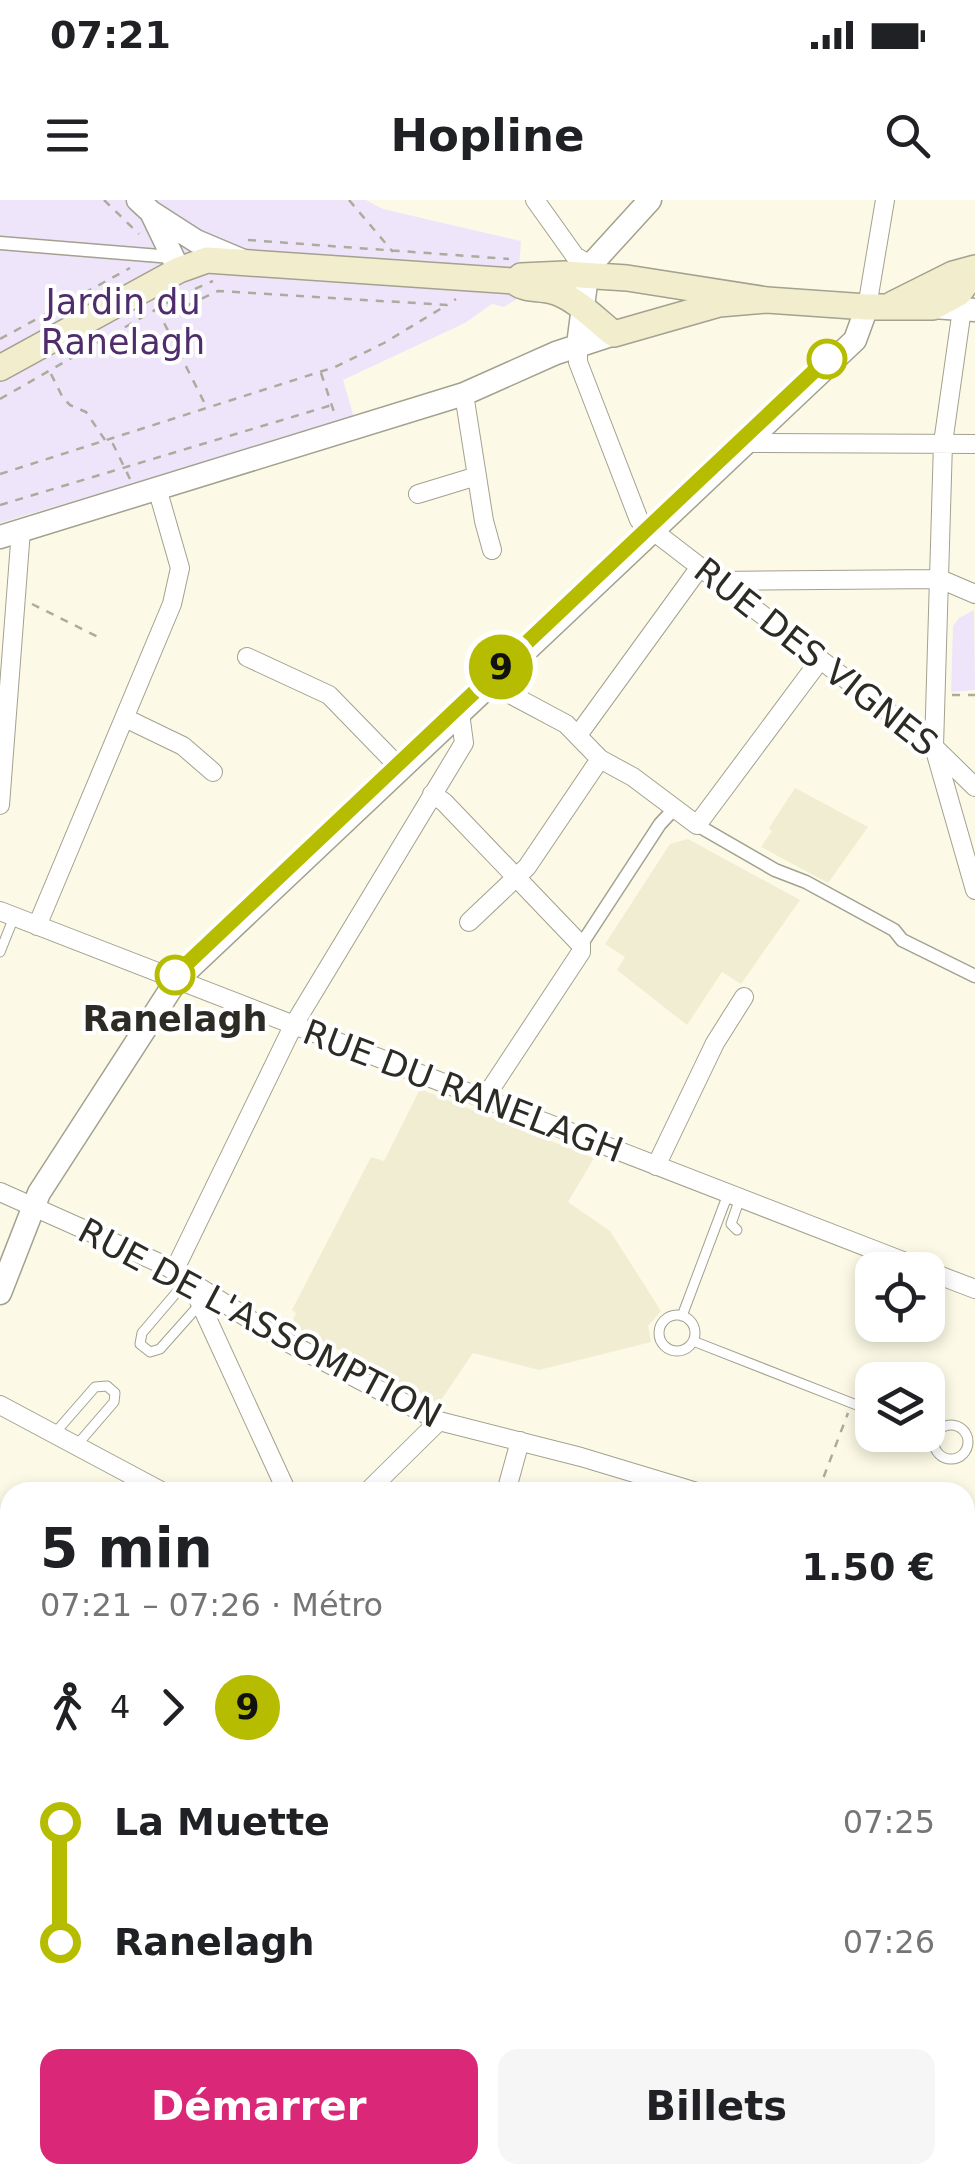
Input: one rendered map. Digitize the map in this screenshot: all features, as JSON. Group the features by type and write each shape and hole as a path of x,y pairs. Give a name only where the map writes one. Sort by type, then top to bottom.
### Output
{"main road":[{"path":"0,368 181,271 240,260 510,270 524,274 589,270 767,300 876,308 933,308 958,293 975,272"},
{"path":"510,270 524,289 552,291 614,334 719,304 767,300"},
{"path":"876,308 953,274 975,272"}],"street":[{"path":"536,200 589,270"},
{"path":"650,200 589,270 578,362 639,520 653,532"},
{"path":"0,1294 32,1206 176,981 855,340 876,308 885,200"},
{"path":"145,206 181,271"},
{"path":"145,206 196,241 240,260"},
{"path":"0,243 181,271"},
{"path":"975,272 943,443 934,747 975,890"},
{"path":"933,308 968,310"},
{"path":"0,806 17,596 10,534 464,394 578,345 614,334"},
{"path":"464,394 492,550"},
{"path":"746,443 975,444"},
{"path":"418,494 477,476"},
{"path":"37,926 172,604 180,568 147,491"},
{"name":"RUE DES VIGNES","path":"653,532 934,747 975,786"},
{"path":"578,736 700,567"},
{"path":"719,581 940,578 975,594"},
{"path":"247,657 330,695 401,770"},
{"path":"697,825 820,660"},
{"path":"491,684 566,724 600,759 633,777 697,825 775,870 806,882 894,930 902,940 975,976"},
{"path":"282,1482 200,1304 181,1275 293,1026 464,743 460,714"},
{"path":"125,718 182,746 213,772"},
{"path":"469,922 527,867 600,759"},
{"path":"432,794 581,945 582,952 484,1099"},
{"path":"581,945 660,824 675,808"},
{"name":"RUE DU RANELAGH","path":"7,914 880,1252"},
{"path":"656,1166 715,1042 744,997"},
{"name":"RUE DE L'ASSOMPTION","path":"0,1192 181,1275 279,1338 440,1422 662,1482"},
{"name":"RUE DU RANELAGH","path":"945,1277 975,1289"},
{"path":"0,1405 144,1482"},
{"path":"377,1482 440,1422"},
{"path":"509,1482 520,1441"}],"lane":[{"path":"0,952 7,914"},
{"path":"734,1196 730,1224 736,1230"},
{"path":"682,1316 734,1196"},
{"path":"181,1275 142,1333 140,1344 150,1352 160,1349 200,1304"},
{"path":"673,1315 682,1316 693,1325 694,1341 678,1352 666,1348 659,1338 663,1321 673,1315"},
{"path":"694,1341 855,1404"},
{"path":"54,1434 94,1387 107,1386 116,1394 114,1402 76,1446"},
{"path":"963,1430 975,1419"},
{"path":"945,1426 963,1430"},
{"path":"936,1452 951,1459 962,1456 968,1446 963,1430"}],"path":[{"path":"104,200 181,271 184,307 218,290 447,305"},
{"path":"348,200 392,250 510,270"},
{"path":"0,339 137,265"},
{"path":"0,398 157,309 181,271"},
{"path":"152,298 206,406"},
{"path":"0,474 320,372 384,343 458,298"},
{"path":"50,372 62,398 86,412 105,440 113,444 123,467 147,491"},
{"path":"320,372 341,431"},
{"path":"0,505 332,405"},
{"path":"17,596 98,637"},
{"path":"948,695 975,695"},
{"path":"822,1482 852,1403"}],"shaded area":[{"path":"795,788 868,827 828,883 761,847"},
{"path":"688,839 800,900 741,984 722,972 687,1025 617,970 625,957 605,944 670,844"},
{"path":"420,1089 594,1158 568,1202 610,1231 661,1311 648,1326 651,1342 539,1370 473,1353 439,1403 291,1325 296,1313 292,1310 371,1157 384,1161"}],"green space":[{"name":"Jardin du Ranelagh","path":"0,200 366,200 383,209 521,241 517,299 504,307 492,304 465,323 343,380 354,417 0,523"},
{"path":"974,610 975,690 951,692 953,626"}],"metro line":[{"name":"9","path":"175,975 827,359"}],"place":[{"name":"Ranelagh","path":"175,975"}]}
